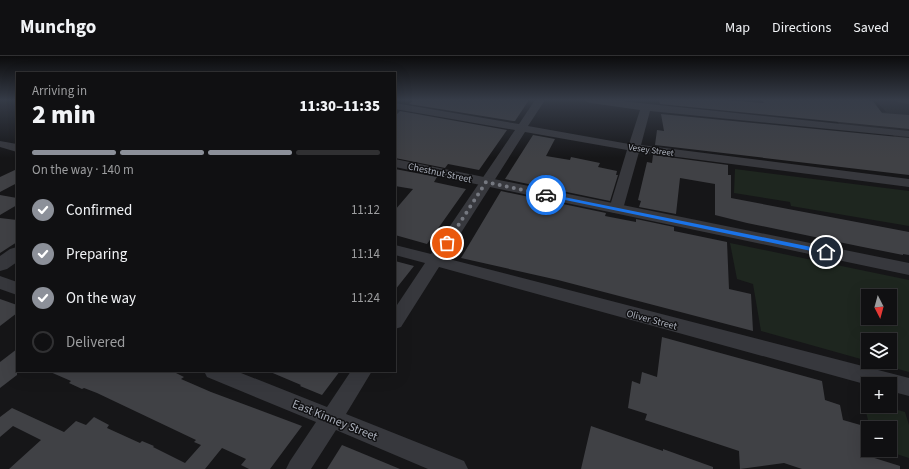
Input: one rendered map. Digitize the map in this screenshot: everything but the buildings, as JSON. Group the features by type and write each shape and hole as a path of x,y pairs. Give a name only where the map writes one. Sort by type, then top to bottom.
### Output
{"street":[{"name":"Vesey Street","path":"472,119 634,148 909,183"},
{"path":"396,320 528,119"},
{"path":"616,209 642,119"},
{"path":"766,119 909,134"},
{"path":"0,144 16,148"},
{"name":"Chestnut Street","path":"396,163 909,269"},
{"name":"Oliver Street","path":"396,250 909,387"},
{"path":"0,265 16,254"},
{"path":"0,282 16,289"},
{"name":"East Kinney Street","path":"216,372 456,469"},
{"path":"298,469 361,372"}],"shaded area":[{"path":"835,119 909,119 909,156 889,130 840,125"},
{"path":"735,169 909,191 909,226 791,206 790,202 734,193"},
{"path":"730,243 909,280 909,372 897,369 897,333 861,333 861,359 761,331 753,284 737,279"},
{"path":"897,410 905,412 909,425 909,458 897,454 897,421 868,421 866,413 897,413"}],"way so far":[{"path":"447,243 486,182 546,195"}],"route":[{"path":"546,195 826,252"}]}
